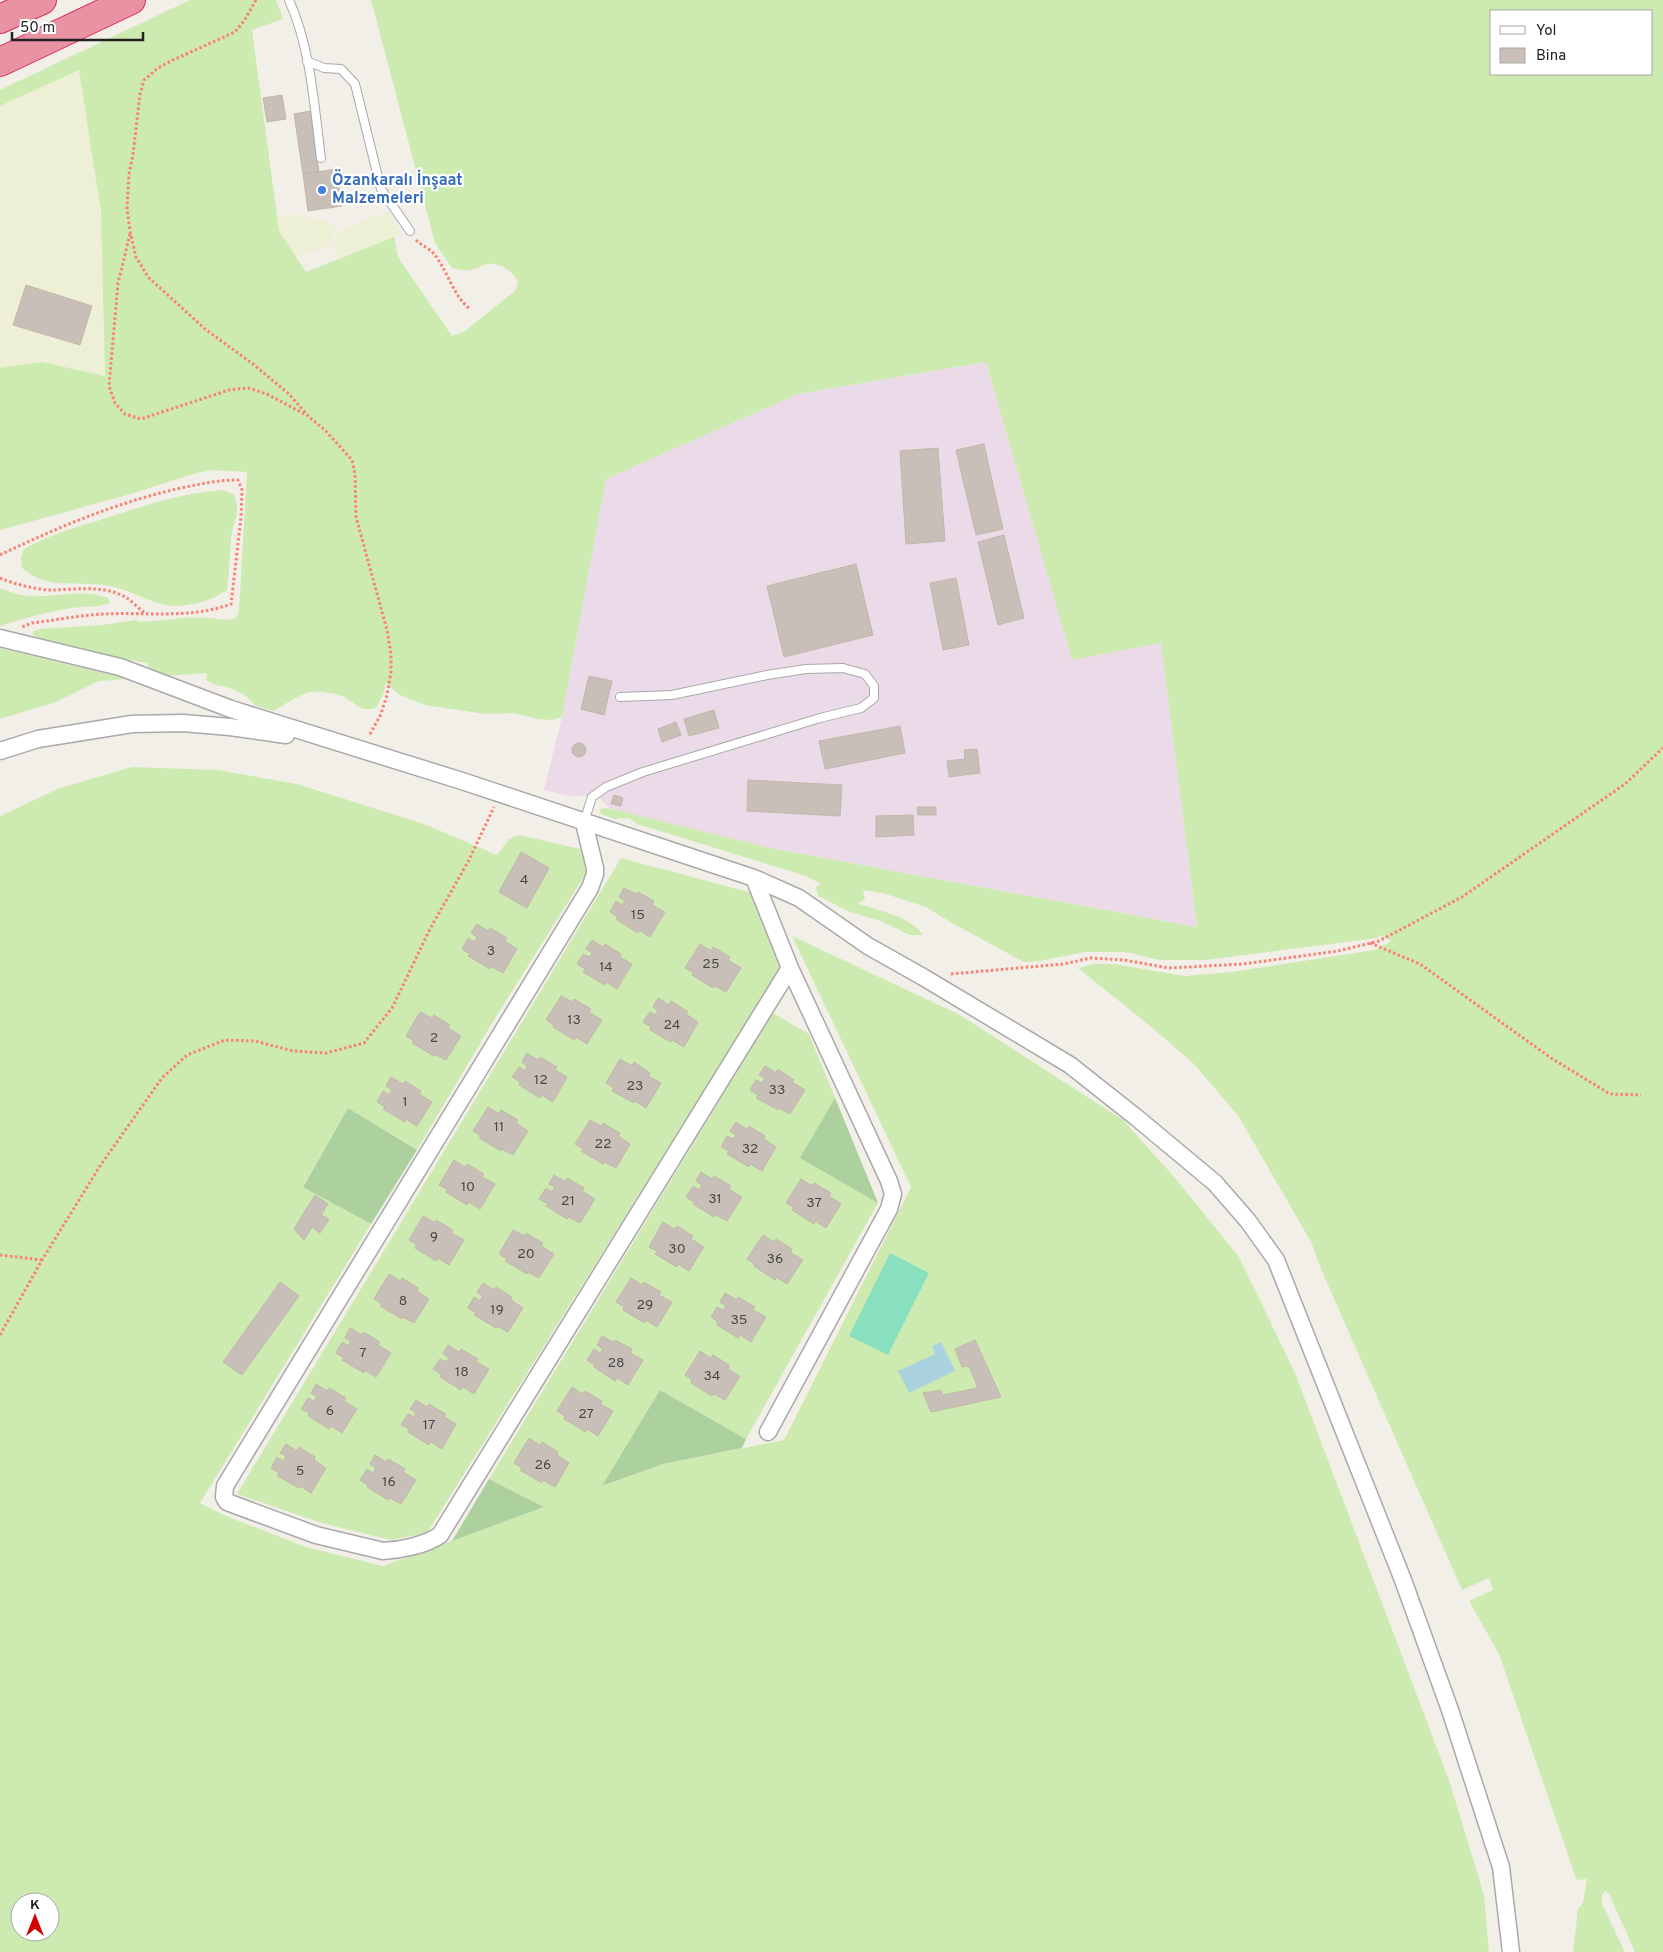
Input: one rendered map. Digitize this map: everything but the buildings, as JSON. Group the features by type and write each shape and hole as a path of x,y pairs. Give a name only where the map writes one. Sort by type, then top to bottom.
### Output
{"highway":[{"path":"0,20 42,0"},
{"path":"0,62 131,0"}],"street":[{"path":"0,638 120,667 231,709 462,781 754,878 798,898 868,946 924,977 1070,1065 1215,1183 1248,1221 1276,1260 1403,1580 1450,1710 1501,1867 1511,1952"},
{"path":"0,751 38,739 141,724 183,723 230,727 356,748"},
{"path":"584,823 596,874 590,888 225,1486 224,1497 227,1502 316,1535 383,1551 395,1550 427,1541 440,1535 790,968"},
{"path":"754,878 790,968 890,1182 893,1194 889,1209 768,1432"}],"lane":[{"path":"289,0 298,21 308,62 321,158"},
{"path":"308,62 324,68 341,69 355,84 381,189 410,231"},
{"path":"584,823 592,797 606,787 643,772 820,718 861,708 874,698 874,686 865,674 843,668 806,669 767,674 672,694 620,697"}],"path":[{"path":"256,0 235,32 173,60 158,68 144,80 140,94 134,155 129,174 127,208 130,231 136,257 148,277 205,329 253,364 289,394 352,460 355,476 356,517 387,630 391,672 381,714 356,748"},
{"path":"130,231 118,284 109,386 115,403 125,414 141,418 229,390 248,388 267,394 309,417"},
{"path":"410,231 417,242 433,253 450,279 462,303 470,309"},
{"path":"0,555 46,532 146,496 219,480 238,480 242,490 241,518 231,604 214,610 177,613 103,614 32,623 16,629"},
{"path":"0,578 8,582 48,590 79,588 108,590 127,598 145,614"},
{"path":"924,977 1062,964 1091,958 1124,960 1169,968 1243,964 1338,951 1379,941 1462,897 1625,784 1663,748"},
{"path":"0,1335 42,1260 100,1166 162,1078 187,1054 225,1040 255,1041 293,1051 326,1053 364,1043 392,1008 430,929 469,860 500,795"},
{"path":"1369,943 1420,964 1551,1058 1610,1094 1641,1095"},
{"path":"0,1256 42,1260"}],"shaded area":[{"path":"986,362 1072,659 1161,642 1197,927 770,848 609,808 600,798 574,797 544,790 562,717 606,479 798,394"}],"green space":[{"path":"190,0 276,0 283,19 252,30 279,231 306,272 394,237 398,257 452,336 465,331 516,290 518,281 509,271 497,264 487,264 469,270 452,268 435,243 370,0 1663,0 1663,1952 1635,1952 1609,1894 1605,1891 1602,1895 1602,1904 1625,1952 1573,1952 1578,1909 1583,1903 1587,1878 1577,1881 1499,1654 1469,1601 1493,1590 1489,1578 1462,1590 1321,1269 1311,1242 1239,1117 1195,1065 1078,968 1093,964 1114,964 1185,976 1231,972 1375,950 1392,941 1379,935 1378,938 1205,960 1160,960 1125,952 1085,952 1040,961 1024,962 926,907 886,894 863,890 865,899 858,904 911,923 923,935 910,935 881,921 850,912 818,896 816,887 821,884 806,876 637,824 629,818 615,819 601,814 600,809 609,808 770,848 1197,927 1161,643 1072,660 986,362 798,394 606,479 562,717 552,720 538,719 514,713 485,714 425,705 400,695 385,683 384,693 376,708 361,708 339,695 326,692 311,692 301,695 273,711 256,706 245,695 206,680 207,673 152,677 147,663 69,648 41,639 33,634 33,631 41,629 102,625 136,620 139,622 192,618 227,620 236,618 239,610 247,472 210,470 0,530 0,368 42,362 105,376 101,212 79,70 0,106 0,90"},
{"path":"79,69 101,212 105,376 42,362 0,368 0,106"},
{"path":"388,211 402,234 339,259 333,247 338,231"},
{"path":"293,214 325,221 336,229 331,245 296,257 279,231 277,216"},
{"path":"223,490 234,495 237,507 231,538 227,590 208,600 187,605 166,605 114,587 54,583 33,576 22,568 21,558 24,549 53,535 162,501 192,494"},
{"path":"0,588 17,594 33,596 97,595 108,598 110,603 100,606 53,611 0,626"},
{"path":"0,648 129,679 99,681 56,702 0,719"},
{"path":"132,767 218,770 297,784 424,824 497,855 509,839 519,835 585,850 590,867 497,1015 417,1150 348,1108 303,1186 371,1224 200,1503 226,1516 306,1547 383,1566 544,1507 489,1479 773,1013 809,1034 878,1203 746,1439 660,1390 603,1486 663,1464 784,1440 911,1187 792,936 960,1015 1123,1120 1176,1179 1239,1257 1295,1373 1449,1780 1484,1895 1489,1952 0,1952 0,816 60,788"},
{"path":"621,858 752,893 780,969 427,1533 391,1540 321,1523 237,1494"},
{"path":"835,1098 878,1203 800,1158"},
{"path":"348,1108 417,1150 371,1224 303,1187"},
{"path":"890,1253 929,1273 888,1355 849,1336"},
{"path":"660,1390 746,1439 742,1448 663,1464 602,1486"},
{"path":"489,1479 544,1507 452,1541"}],"water":[{"path":"941,1342 955,1371 909,1393 898,1371 935,1354 932,1346"}],"place":[{"name":"Özankaralı İnşaat Malzemeleri","path":"322,190"}]}
